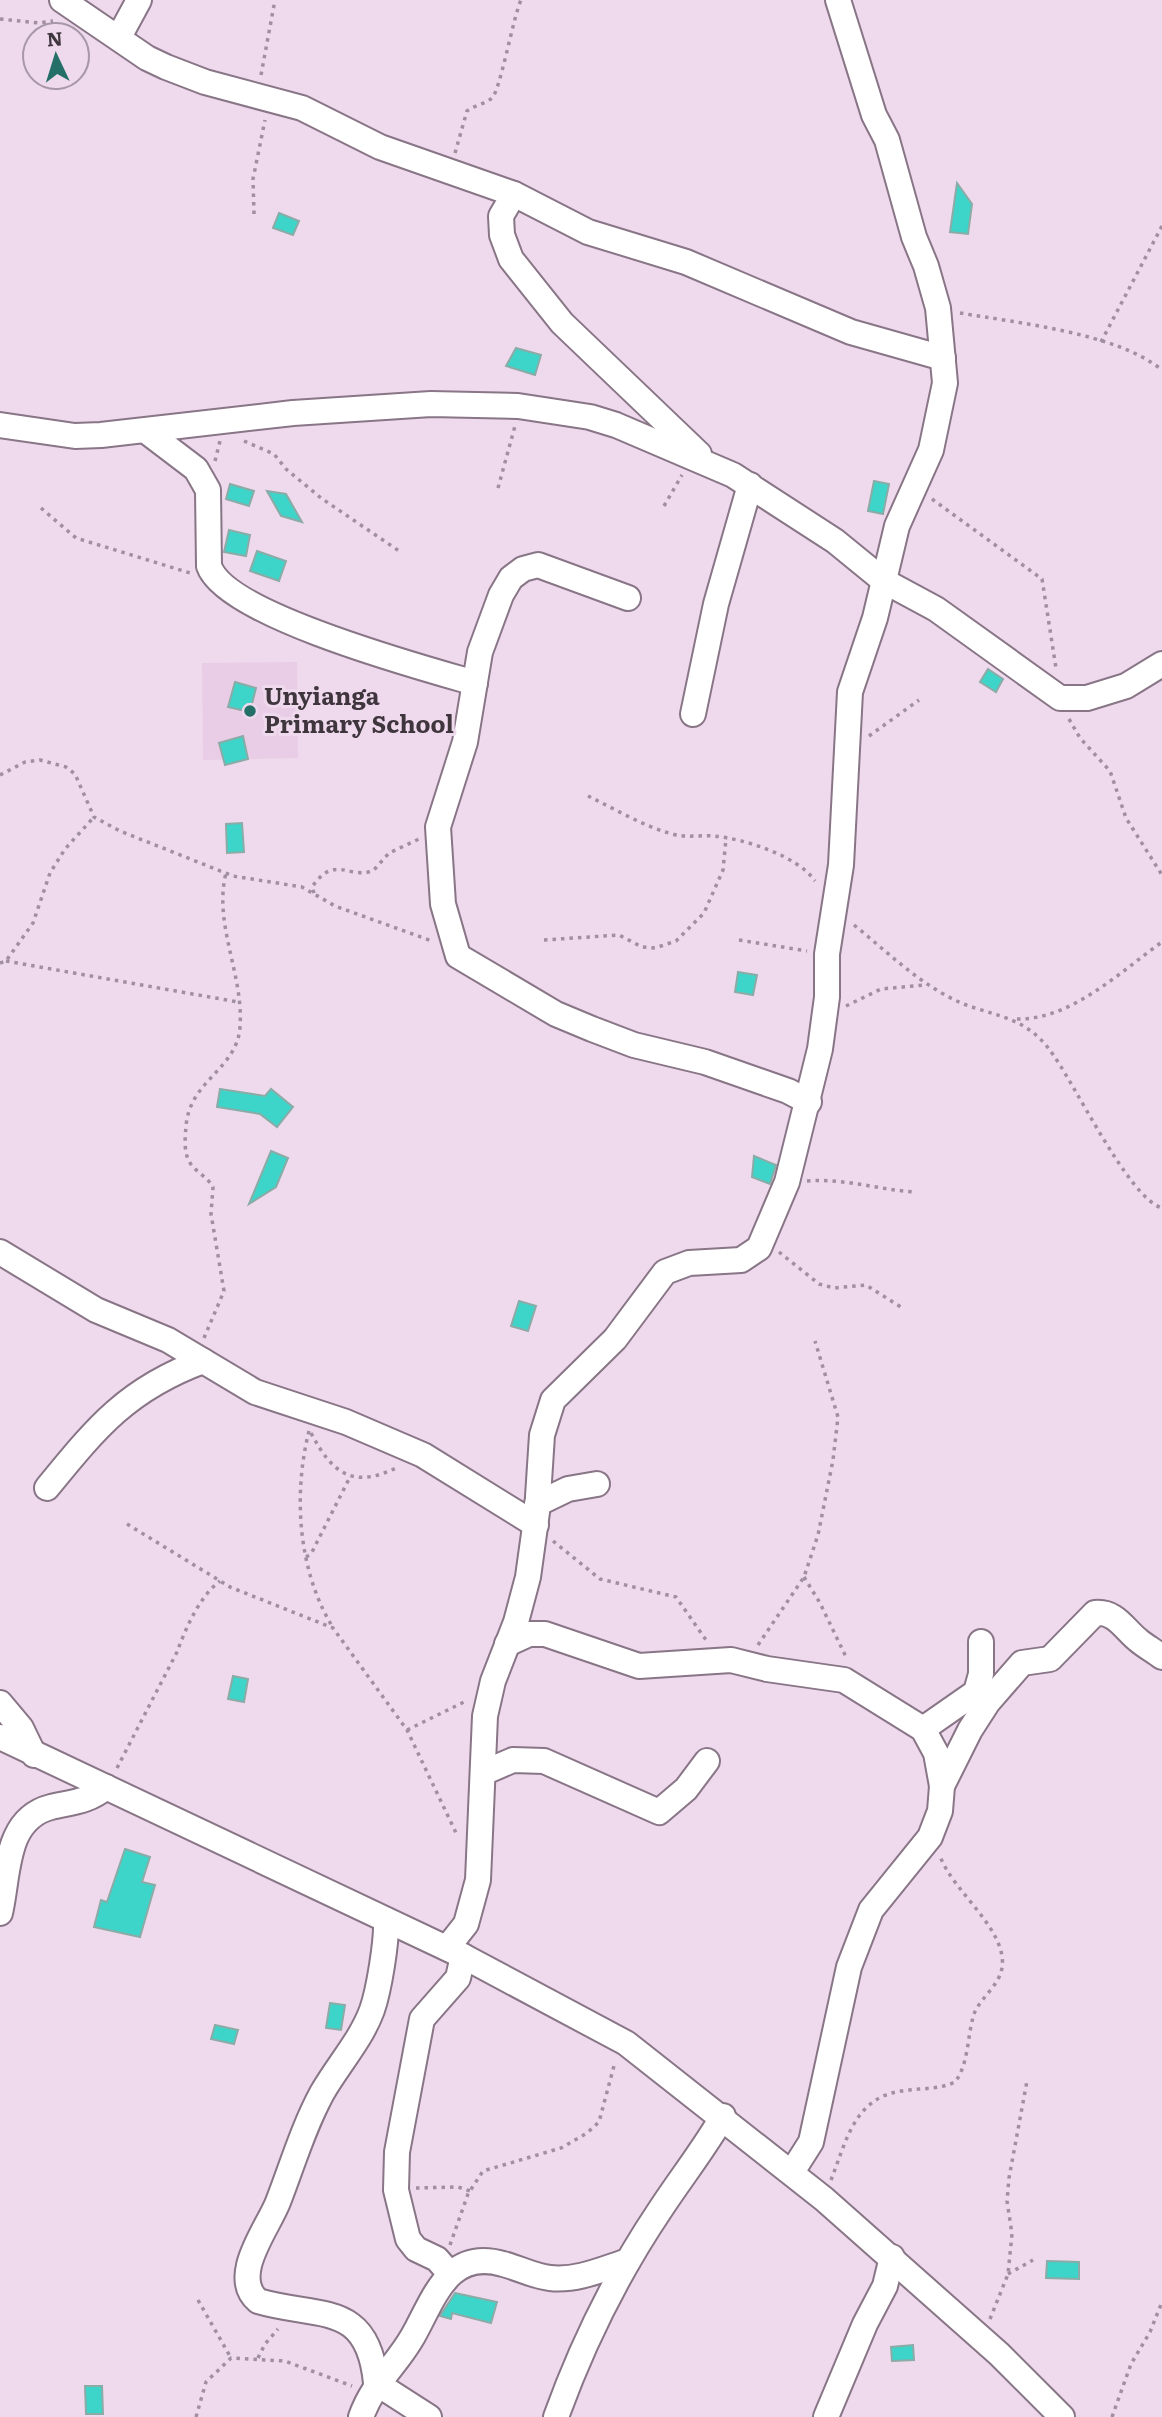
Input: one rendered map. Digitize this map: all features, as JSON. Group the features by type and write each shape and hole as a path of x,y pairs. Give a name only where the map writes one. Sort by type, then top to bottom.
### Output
{"street":[{"path":"119,37 138,0"},
{"path":"628,2261 574,2278 539,2277 491,2261 445,2268 416,2249 408,2239 396,2190 398,2138 419,2029 426,2011 458,1978 455,1952 478,1880 485,1772 485,1716 493,1681 519,1611 536,1521 542,1435 553,1400 608,1348 665,1272 689,1263 741,1260 751,1255 765,1238 787,1182 809,1102 825,1018 827,954 835,914 850,692 884,581 897,526 911,489 931,450 939,423 945,383 938,308 904,207 887,140 874,115 838,0"},
{"path":"72,5 147,58 166,67 205,82 258,94 302,108 380,146 514,194 588,232 686,262 851,332 943,358"},
{"path":"514,194 500,216 502,235 511,259 562,323 701,461"},
{"path":"0,425 75,436 146,431 293,413 431,404 518,406 590,417 701,461 750,485 835,541 884,581 936,609 1065,699 1087,698 1126,686 1162,664"},
{"path":"146,431 196,469 208,490 209,566 213,576 223,587 256,606 348,644 475,683"},
{"path":"693,713 716,604 750,485"},
{"path":"628,598 538,565 523,569 511,578 501,595 480,652 465,741 438,827 443,904 458,956 556,1014 592,1029 634,1045 705,1062 788,1091 809,1102"},
{"path":"0,1252 96,1310 168,1340 255,1392 346,1422 423,1455 536,1521"},
{"path":"47,1488 115,1410 160,1379 205,1363"},
{"path":"536,1521 568,1489 597,1484"},
{"path":"792,2172 811,2142 840,2004 859,1938 871,1910 936,1827 942,1786 970,1730 1017,1668 1027,1660 1050,1659 1095,1613 1107,1613 1115,1617 1138,1640 1162,1657"},
{"path":"507,1644 529,1634 545,1634 639,1666 732,1661 845,1680 923,1730 936,1753 942,1786"},
{"path":"923,1730 976,1692 981,1674 981,1642"},
{"path":"0,1703 21,1728 34,1755"},
{"path":"0,1737 455,1952 626,2043 723,2116 892,2257 993,2349 1062,2417"},
{"path":"485,1772 513,1760 544,1761 659,1812 686,1788 707,1761"},
{"path":"0,1913 10,1855 17,1831 23,1822 44,1809 91,1800 106,1787"},
{"path":"373,2388 371,2347 360,2334 333,2315 272,2305 255,2298 249,2285 251,2260 316,2105 372,2009 387,1938 386,1920"},
{"path":"556,2417 595,2325 628,2261 660,2209 700,2156 723,2116"},
{"path":"826,2417 865,2324 885,2286 892,2257"},
{"path":"361,2417 373,2388 405,2350 445,2268"},
{"path":"373,2388 429,2417"}],"path":[{"path":"254,214 253,179 265,125 258,94 275,0"},
{"path":"451,172 467,111 493,97 498,90 504,55 521,0"},
{"path":"0,19 39,23 72,5"},
{"path":"1101,342 1162,226"},
{"path":"938,308 1101,342 1131,351 1162,370"},
{"path":"498,488 513,436 518,406"},
{"path":"208,490 226,421"},
{"path":"242,441 274,454 286,469 321,498 402,553"},
{"path":"664,506 701,461"},
{"path":"911,489 933,499 1042,579 1053,660 1073,728 1110,771 1126,818 1162,875"},
{"path":"41,508 76,538 181,571 213,576"},
{"path":"847,757 879,728 919,700"},
{"path":"0,775 25,762 40,760 66,767 75,774 94,817 120,831 245,879 287,883 335,906 431,941 458,956"},
{"path":"588,796 669,833 684,837 726,839 796,862 813,878 835,914 856,926 927,985 950,999 1015,1019 1036,1019 1068,1006 1162,942"},
{"path":"6,961 33,923 50,873 65,849 94,817"},
{"path":"315,895 312,887 331,870 373,871 390,853 404,848 438,827"},
{"path":"544,940 619,935 642,947 655,948 676,941 704,913 723,870 726,839"},
{"path":"205,1363 204,1338 221,1301 223,1281 211,1214 213,1187 187,1157 186,1116 199,1088 237,1047 239,1002 222,895 226,873"},
{"path":"739,940 827,954"},
{"path":"0,963 6,961 239,1002"},
{"path":"825,1018 868,993 898,986 927,985"},
{"path":"1015,1019 1048,1047 1122,1167 1148,1200 1162,1208"},
{"path":"787,1182 843,1179 875,1188 916,1192"},
{"path":"765,1238 819,1284 834,1288 866,1286 904,1310"},
{"path":"536,1521 552,1541 600,1579 676,1597 732,1661 776,1623 804,1577 818,1535 838,1431 836,1405 815,1341"},
{"path":"296,1407 331,1465 350,1476 377,1477 423,1455"},
{"path":"309,1430 300,1488 306,1557 313,1591 333,1628 407,1730 460,1842"},
{"path":"306,1557 311,1554 350,1476"},
{"path":"127,1524 220,1581 333,1628"},
{"path":"804,1577 820,1603 848,1661"},
{"path":"106,1787 114,1782 125,1749 177,1652 184,1632 203,1599 220,1581"},
{"path":"407,1730 468,1700 493,1681"},
{"path":"824,2199 852,2124 860,2111 883,2095 955,2082 961,2071 974,2014 1002,1971 1003,1958 994,1934 944,1866 936,1845 936,1827"},
{"path":"445,2268 470,2191 483,2171 489,2167 510,2165 561,2148 587,2133 599,2122 604,2112 611,2073 626,2043"},
{"path":"993,2349 990,2331 992,2308 1008,2274 1012,2234 1007,2201 1009,2178 1027,2081"},
{"path":"396,2190 437,2186 470,2191"},
{"path":"1008,2274 1033,2260"},
{"path":"198,2301 231,2358"},
{"path":"1112,2417 1131,2364 1150,2332 1162,2302"},
{"path":"258,2358 265,2344 297,2307"},
{"path":"196,2417 206,2382 231,2358 285,2361 373,2388"}],"shaded area":[{"name":"Unyianga Primary School","path":"297,662 298,758 203,760 202,663"}],"building":[{"path":"957,183 972,204 968,234 950,232"},
{"path":"279,213 299,221 293,235 273,228"},
{"path":"516,348 541,355 535,375 506,366"},
{"path":"874,481 889,484 883,514 868,511"},
{"path":"230,484 254,491 249,506 226,499"},
{"path":"267,491 286,494 302,522 281,516"},
{"path":"229,530 250,535 246,556 224,552"},
{"path":"257,551 286,561 279,581 250,571"},
{"path":"988,669 1003,679 996,692 980,682"},
{"path":"235,682 256,688 250,712 228,707"},
{"path":"243,736 248,759 225,765 219,743"},
{"path":"242,823 244,852 227,853 226,824"},
{"path":"738,972 757,975 753,995 735,992"},
{"path":"220,1089 265,1096 271,1089 293,1107 277,1127 260,1114 217,1107"},
{"path":"271,1151 288,1158 276,1187 249,1204"},
{"path":"754,1156 776,1165 770,1184 752,1177"},
{"path":"519,1301 536,1306 528,1331 511,1326"},
{"path":"233,1676 248,1679 244,1702 228,1699"},
{"path":"125,1849 150,1857 142,1882 155,1885 140,1937 94,1927 101,1900 107,1902"},
{"path":"330,2003 345,2005 341,2030 326,2028"},
{"path":"215,2025 238,2030 234,2044 211,2039"},
{"path":"1047,2261 1079,2262 1079,2279 1046,2278"},
{"path":"455,2293 497,2302 491,2323 452,2313 451,2319 440,2316"},
{"path":"913,2345 914,2360 892,2361 891,2347"},
{"path":"85,2386 102,2386 103,2414 86,2414"}],"place":[{"name":"Unyianga Primary School","path":"250,711"}]}
